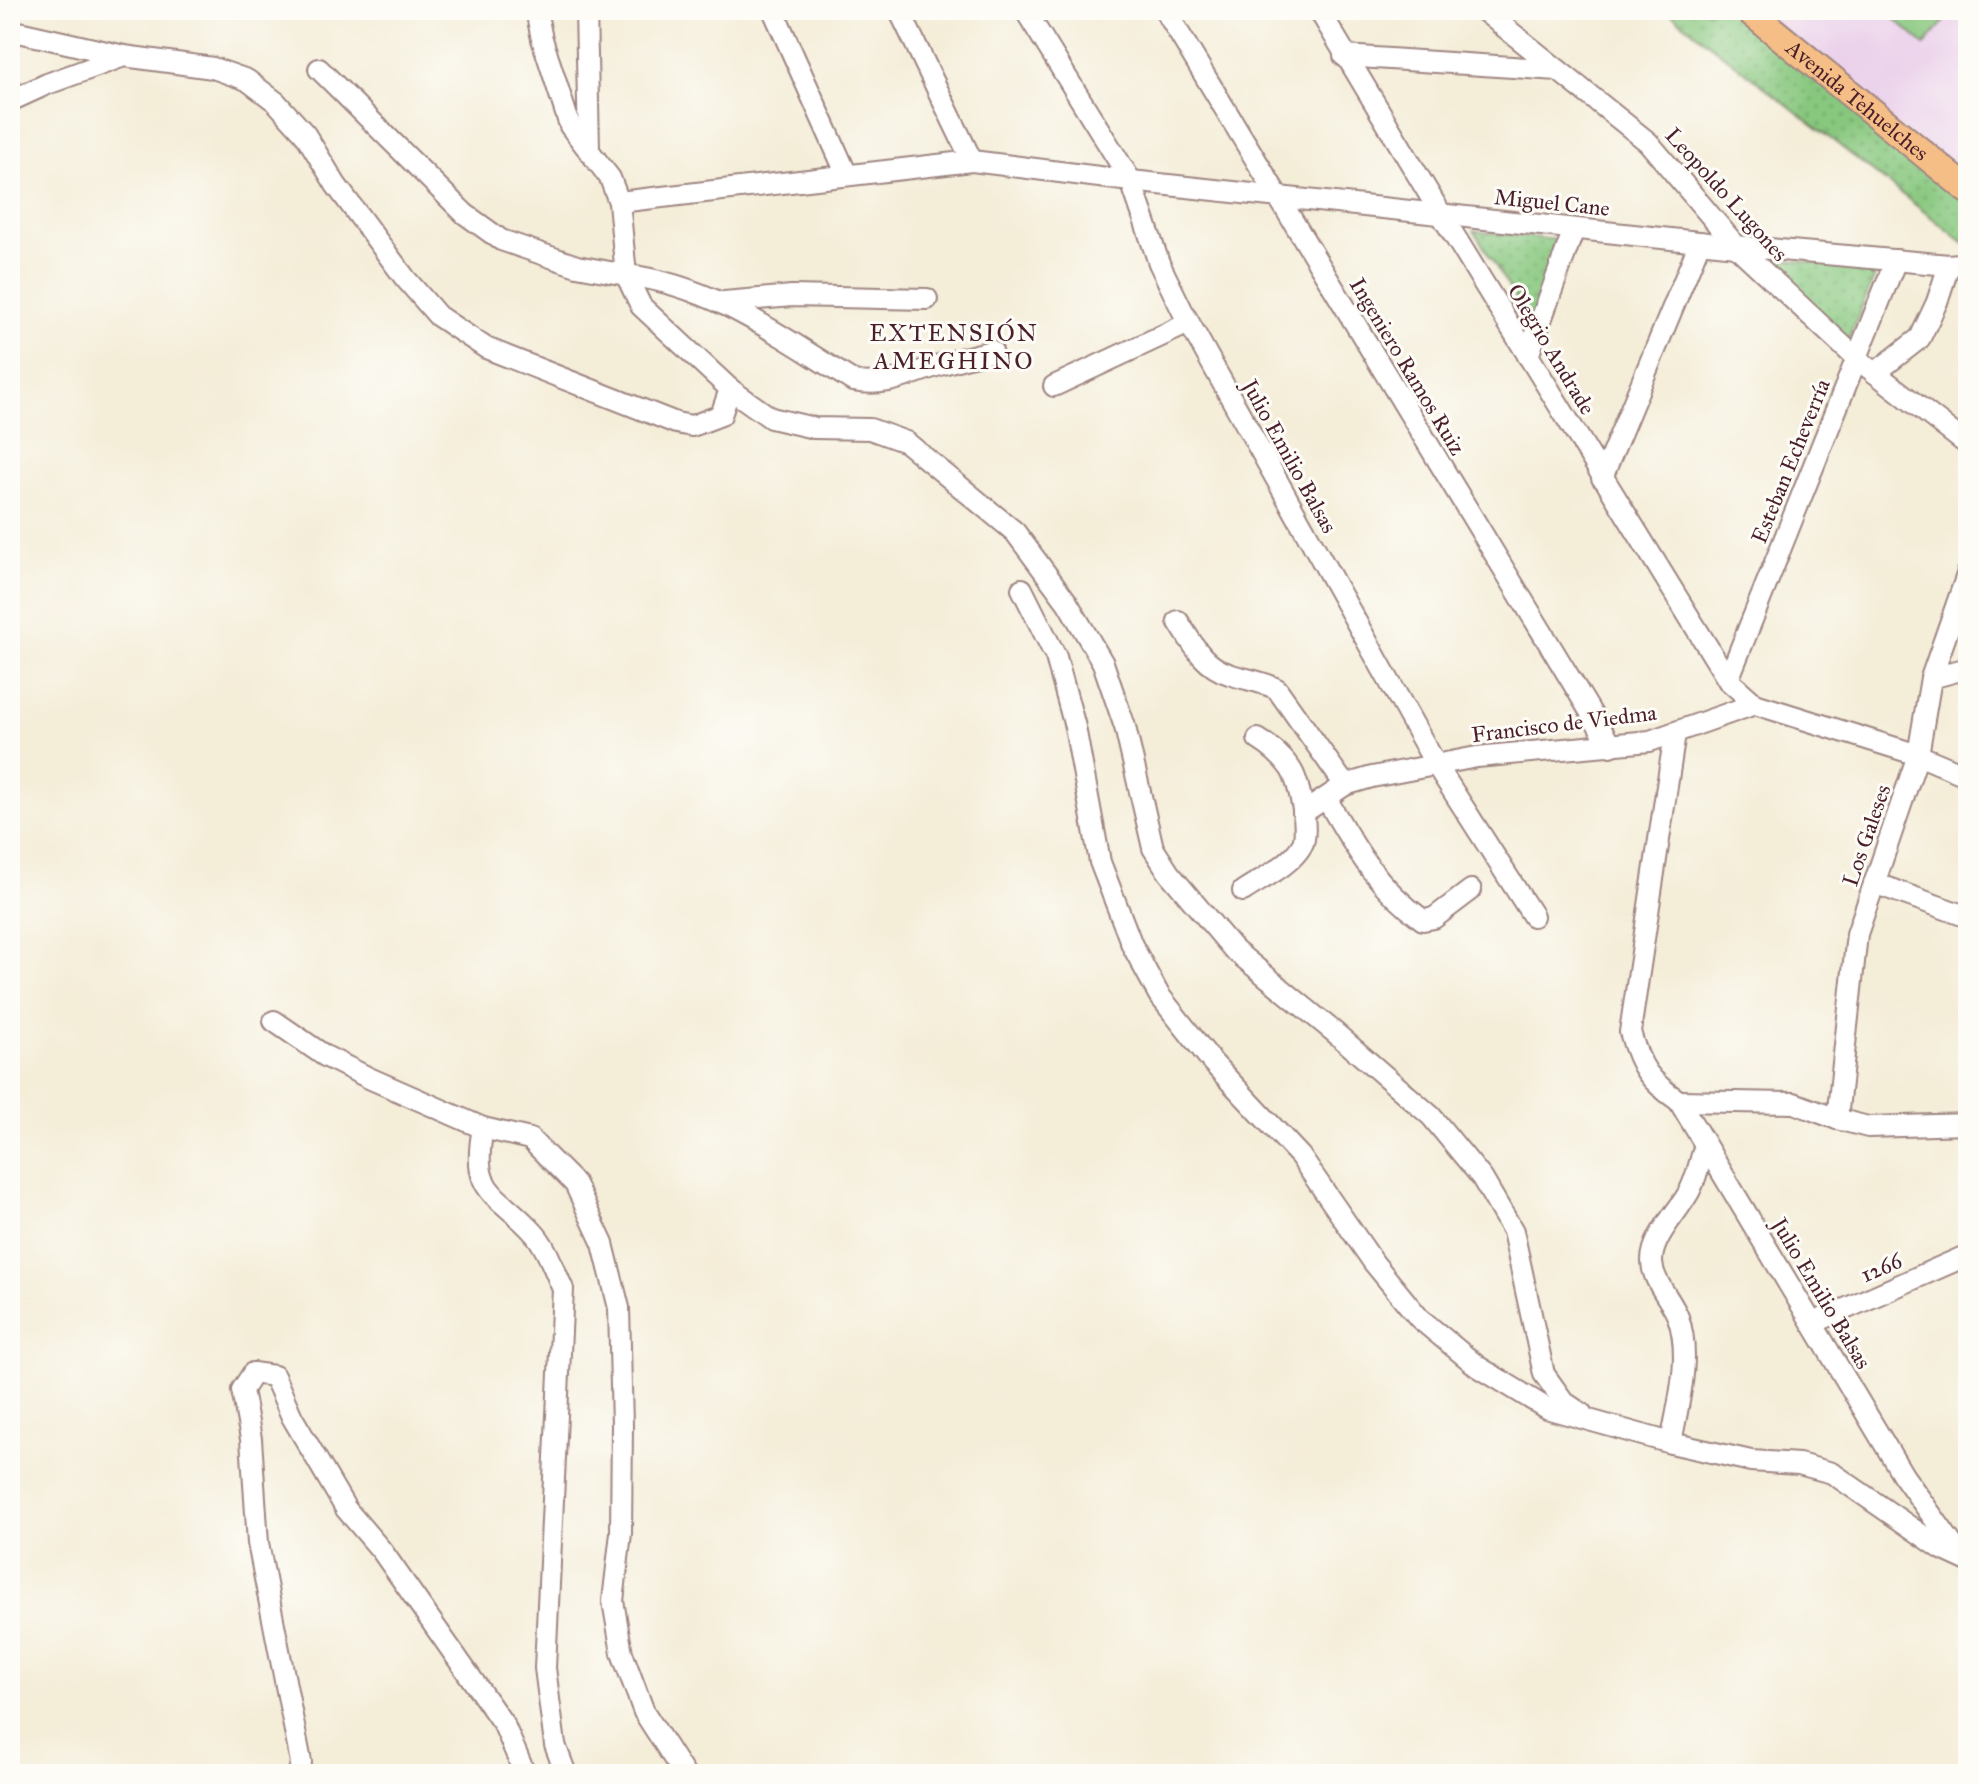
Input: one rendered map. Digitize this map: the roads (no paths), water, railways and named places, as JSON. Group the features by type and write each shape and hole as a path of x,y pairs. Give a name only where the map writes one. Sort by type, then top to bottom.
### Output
{"main road":[{"name":"Avenida Tehuelches","path":"1748,10 1968,190"}],"street":[{"path":"536,10 570,126 610,178 619,202 626,275 641,306 730,389 771,418 814,428 870,429 906,442 1015,532 1067,602 1103,663 1125,727 1153,848 1169,873 1233,949 1431,1116 1482,1178 1513,1231 1544,1374 1564,1402 1597,1422"},
{"path":"586,10 589,149"},
{"path":"773,10 847,175"},
{"path":"899,10 972,161"},
{"name":"Julio Emilio Balsas","path":"1025,10 1131,181 1159,263 1189,323 1435,763 1533,916"},
{"name":"Ingeniero Ramos Ruiz","path":"1165,10 1611,746"},
{"name":"Olegrio Andrade","path":"1319,10 1344,56 1728,680 1755,704"},
{"name":"Leopoldo Lugones","path":"1483,10 1648,142 1736,246 1856,358 1968,445"},
{"path":"10,30 124,56 213,68 247,80 276,102 305,134 345,196 405,278 438,316 486,348 676,423 692,426 721,415 730,389"},
{"path":"10,101 124,56"},
{"path":"1344,56 1558,70"},
{"path":"319,69 465,214 501,240 577,266 653,278 724,302 853,381 871,385 893,381 992,351"},
{"name":"Miguel Cane","path":"619,202 972,161 1736,246 1958,264"},
{"path":"1528,356 1574,229"},
{"path":"1602,478 1700,242"},
{"name":"Esteban Echeverría","path":"1728,680 1896,260"},
{"path":"1875,373 1920,338 1958,264"},
{"path":"724,302 792,296 927,299"},
{"path":"1054,386 1189,323"},
{"name":"Los Galeses","path":"1837,1119 1857,934 1918,755 1931,678 1968,572"},
{"path":"1022,589 1056,657 1075,727 1100,862 1132,945 1159,995 1213,1063 1300,1156 1374,1263 1419,1318 1477,1366 1546,1408 1671,1443 1751,1461 1799,1464 1832,1473 1942,1549 1964,1558"},
{"path":"1178,621 1209,665 1225,673 1265,682 1277,689 1345,785"},
{"path":"1931,678 1968,668"},
{"path":"1755,704 1918,755 1968,776"},
{"name":"Francisco de Viedma","path":"1303,813 1345,785 1435,763 1650,741 1755,704"},
{"name":"Julio Emilio Balsas","path":"1675,733 1630,1032 1638,1061 1655,1085 1679,1101 1903,1475 1964,1558"},
{"path":"1243,891 1289,860 1306,837 1293,771 1276,751 1258,739"},
{"path":"1326,798 1365,865 1400,903 1423,920 1434,918 1471,890"},
{"path":"1874,883 1968,917"},
{"path":"274,1021 325,1056 369,1078 483,1128 530,1139 575,1184 603,1244 619,1308 621,1533 613,1601 622,1653 644,1712 684,1774"},
{"path":"1679,1101 1794,1103 1868,1127 1968,1124"},
{"path":"483,1128 477,1158 487,1190 537,1235 563,1289 545,1668 555,1745 566,1774"},
{"path":"1671,1443 1685,1364 1684,1347 1678,1317 1652,1262 1657,1243 1691,1189 1705,1145"},
{"name":"1266","path":"1813,1323 1968,1255"},
{"path":"299,1774 301,1762 258,1543 251,1439 242,1390 253,1373 274,1376 292,1417 346,1509 382,1551 504,1725 525,1774"}],"district":[{"name":"EXTENSIÓN AMEGHINO","path":"954,347"}]}
